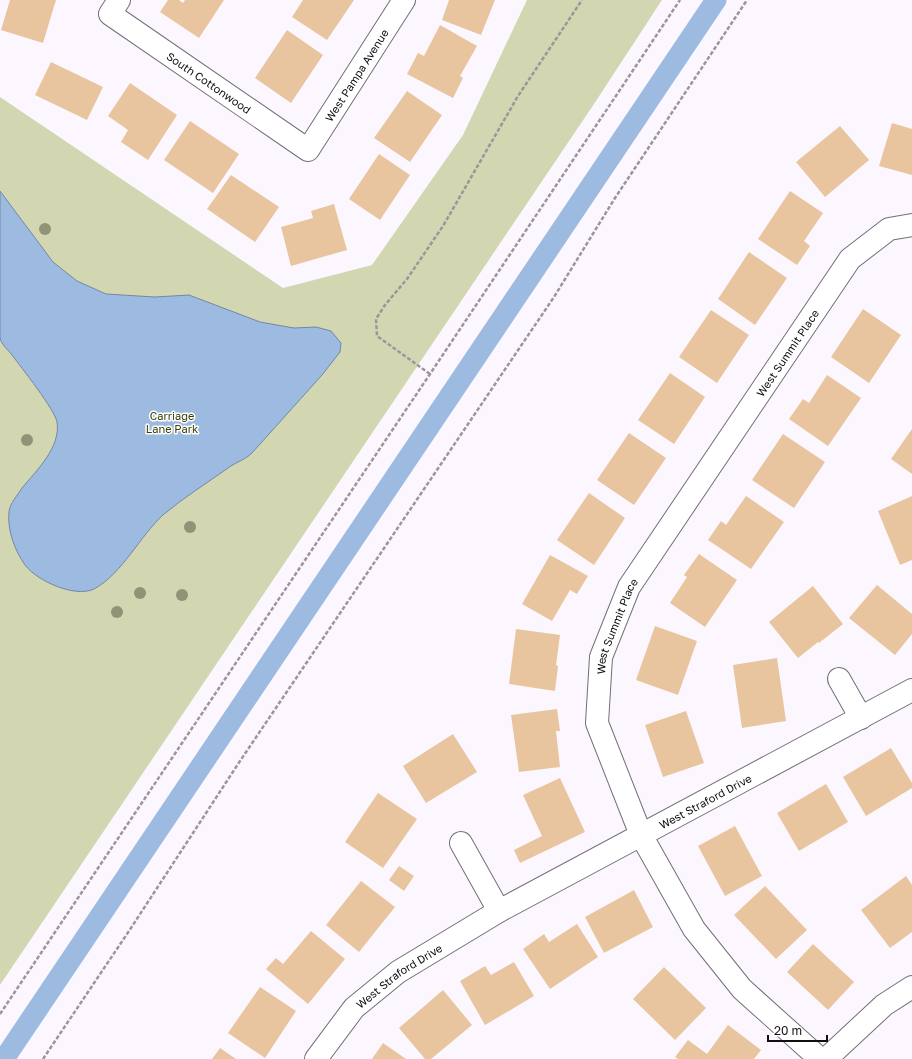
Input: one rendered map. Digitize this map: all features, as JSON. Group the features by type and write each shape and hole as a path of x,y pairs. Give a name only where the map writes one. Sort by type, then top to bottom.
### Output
{"street":[{"name":"West Pampa Avenue","path":"308,150 404,0"},
{"name":"South Cottonwood","path":"114,7 308,150"},
{"name":"West Summit Place","path":"820,1059 742,989 694,929 641,835 597,723 601,658 629,587 850,259 889,229 912,225"},
{"path":"839,679 861,718"},
{"name":"West Straford Drive","path":"316,1059 354,1008 398,972 498,911 912,690"},
{"path":"461,843 498,911"},
{"path":"826,1059 884,1005 912,987"}],"path":[{"path":"430,374 377,336 376,319 385,305 407,280 443,226 518,96 582,0"},
{"path":"0,1014 680,0"},
{"path":"43,1059 240,761 554,297 615,198 747,0"}],"green space":[{"name":"Carriage Lane Park","path":"527,0 662,0 592,107 0,985 0,97 283,288 372,265 463,135"}],"water":[{"path":"0,191 53,262 77,281 106,294 155,297 189,295 260,322 294,328 316,327 331,331 341,343 340,352 322,375 252,453 195,491 163,515 146,533 122,565 113,574 94,589 86,591 67,590 38,577 25,565 12,540 9,526 9,512 11,506 22,488 41,466 52,449 57,431 57,422 55,416 44,399 23,369 3,345 0,338"}],"building":[{"path":"10,0 56,0 43,43 1,30"},
{"path":"168,0 179,0 183,3 185,0 224,0 199,38 160,12"},
{"path":"303,0 354,0 327,40 292,17"},
{"path":"449,0 495,0 481,35 442,20"},
{"path":"440,25 477,46 460,76 463,78 453,98 407,74 418,53 424,56"},
{"path":"287,30 323,55 291,103 255,78"},
{"path":"51,62 103,87 87,120 35,95"},
{"path":"130,83 177,115 148,160 121,142 128,130 108,116"},
{"path":"407,91 442,115 410,162 374,138"},
{"path":"190,121 239,154 213,193 164,160"},
{"path":"892,123 912,129 912,175 879,166"},
{"path":"840,126 869,160 825,197 796,162"},
{"path":"379,154 410,175 380,220 349,199"},
{"path":"231,175 279,207 255,242 207,209"},
{"path":"790,191 823,213 804,241 810,246 797,265 758,239"},
{"path":"334,204 347,250 291,266 281,227 313,218 311,211"},
{"path":"749,252 787,278 755,325 718,299"},
{"path":"863,309 901,335 869,383 831,357"},
{"path":"711,310 749,335 717,383 679,357"},
{"path":"670,373 705,397 674,444 638,420"},
{"path":"827,375 861,398 828,446 789,419 803,399 809,403"},
{"path":"912,429 912,474 891,459"},
{"path":"629,433 666,458 634,505 597,480"},
{"path":"783,434 825,462 794,508 752,480"},
{"path":"589,493 625,518 594,565 557,540"},
{"path":"746,496 784,522 751,569 708,540 721,521 726,525"},
{"path":"912,496 912,560 900,565 878,511"},
{"path":"699,554 737,580 705,627 670,603 687,577 684,575"},
{"path":"550,555 588,576 577,594 570,590 552,621 522,604"},
{"path":"877,585 912,614 912,634 895,655 849,618"},
{"path":"813,586 843,624 798,658 769,622"},
{"path":"655,626 697,641 678,695 636,680"},
{"path":"516,629 560,635 556,665 558,666 555,691 509,684"},
{"path":"777,658 786,721 742,728 733,665"},
{"path":"557,709 560,731 556,731 560,767 519,772 511,715"},
{"path":"686,711 704,763 663,777 645,725"},
{"path":"453,734 477,772 426,803 403,766"},
{"path":"891,748 912,783 912,788 866,816 843,777"},
{"path":"560,778 585,832 520,863 514,850 542,836 523,795"},
{"path":"826,784 848,822 799,851 777,813"},
{"path":"378,793 417,819 383,868 345,842"},
{"path":"735,826 762,876 725,896 698,846"},
{"path":"399,866 414,876 404,891 389,880"},
{"path":"906,876 912,885 912,932 890,948 861,910"},
{"path":"361,881 395,907 359,952 326,925"},
{"path":"765,886 807,930 776,959 734,915"},
{"path":"634,890 653,927 604,953 585,917"},
{"path":"577,924 598,957 550,989 523,949 544,934 549,942"},
{"path":"311,931 345,959 308,1004 266,969 276,958 283,964"},
{"path":"813,944 854,982 828,1010 787,972"},
{"path":"514,962 534,996 485,1025 460,981 485,966 491,975"},
{"path":"664,967 706,1008 675,1040 633,999"},
{"path":"260,987 296,1011 265,1058 228,1033"},
{"path":"443,990 472,1025 431,1059 425,1059 399,1028"},
{"path":"728,1025 761,1050 754,1059 678,1059 675,1057 688,1040 707,1054"},
{"path":"383,1043 406,1059 372,1059"},
{"path":"220,1048 236,1059 212,1059"}],"waterway":[{"path":"4,1059 716,0"}]}
